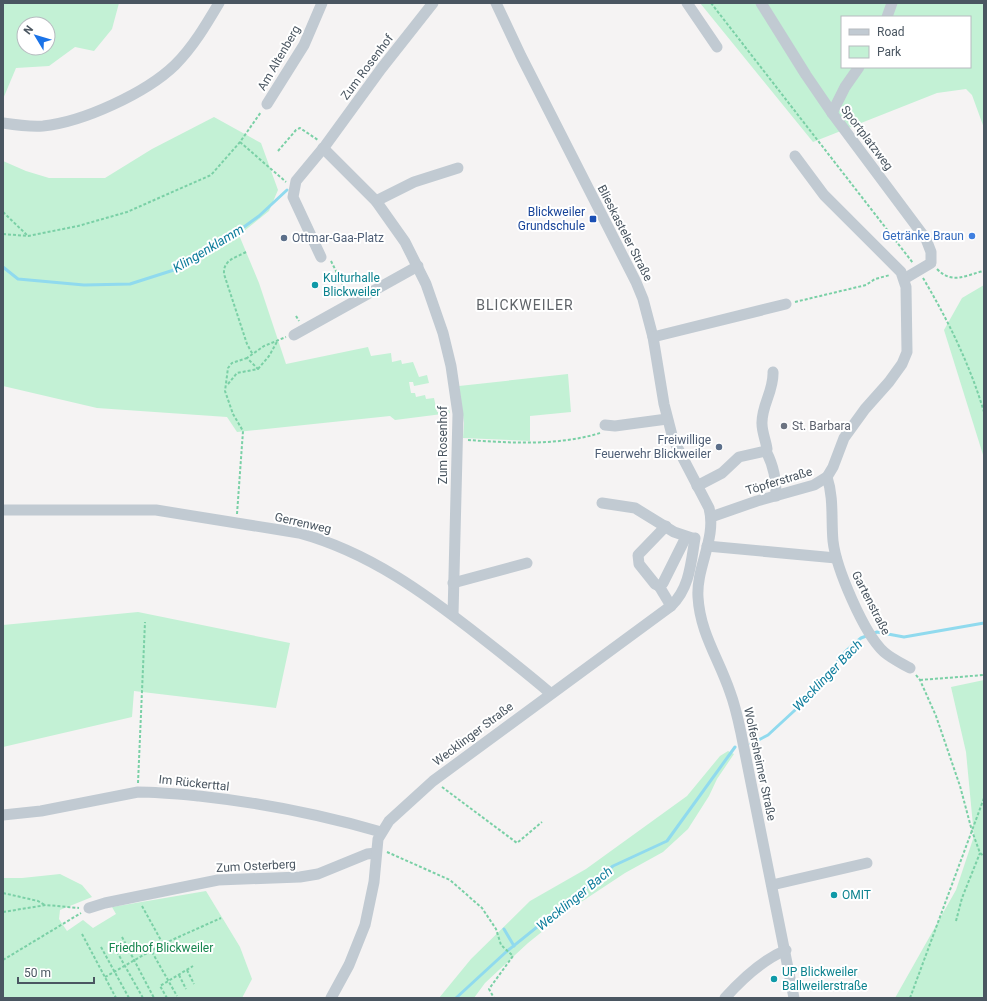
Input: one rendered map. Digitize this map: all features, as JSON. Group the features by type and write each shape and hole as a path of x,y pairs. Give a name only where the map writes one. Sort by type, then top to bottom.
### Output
{"street":[{"path":"3,123 27,127 62,122 106,107 144,88 161,77 190,48 219,3"},
{"name":"Am Altenberg","path":"267,104 304,45 322,3"},
{"name":"Zum Rosenhof","path":"293,188 296,181 324,147 381,69 433,3"},
{"name":"Blieskasteler Straße","path":"496,3 521,56 636,282 643,300 653,337 667,419 680,455 709,508 711,517 708,543"},
{"path":"687,3 717,47"},
{"name":"Sportplatzweg","path":"761,3 806,75 832,113 926,239 931,252 931,263"},
{"path":"887,16 892,3"},
{"path":"832,113 845,87 858,68"},
{"name":"Zum Rosenhof","path":"324,147 376,201 405,242 418,266 435,308 451,366 458,414 453,615"},
{"path":"795,156 824,195 902,275 919,271 931,263"},
{"path":"376,201 414,182 458,168"},
{"path":"293,188 293,197 321,257"},
{"path":"294,335 418,266"},
{"name":"Töpferstraße","path":"711,517 814,485 827,477 833,467 844,438 889,382 904,358 908,335 902,275"},
{"path":"653,337 786,304"},
{"path":"772,372 772,387 763,412 762,424 767,449 766,451 773,464 776,478 776,496"},
{"path":"610,426 667,419"},
{"path":"697,486 722,473 739,457 766,451"},
{"name":"Gartenstraße","path":"827,477 831,492 833,541 836,558 865,625 884,652 910,668"},
{"path":"602,503 635,508 666,526 708,543 836,558"},
{"name":"Gerrenweg","path":"3,510 138,509 177,513 299,533 340,546 400,578 453,615 550,693"},
{"path":"666,526 638,555 639,564 645,573 659,586 671,606"},
{"path":"659,586 691,537"},
{"name":"Wecklinger Straße","path":"331,998 349,965 365,925 374,882 376,850 381,832 389,821 433,781 550,693 671,606 681,595 685,586 691,537"},
{"name":"Wolfersheimer Straße","path":"708,543 698,581 699,610 708,642 725,677 735,707 786,950 794,998"},
{"path":"454,583 527,564"},
{"name":"Im Rückerttal","path":"3,816 41,811 138,792 234,800 294,809 381,832"},
{"name":"Zum Osterberg","path":"88,908 105,903 218,880 300,877 318,874 376,850"},
{"path":"772,885 867,863"},
{"path":"725,998 751,973 768,960 786,950"}],"path":[{"path":"711,3 919,271 937,302 971,373 984,412"},
{"path":"3,234 28,236 78,226 134,209 211,174 240,142 267,104"},
{"path":"278,151 296,130 300,128 324,147"},
{"path":"240,142 293,188"},
{"path":"3,212 28,236"},
{"path":"246,252 228,262 224,268 224,274 247,344 253,355"},
{"path":"931,263 944,276 955,279 984,271"},
{"path":"332,265 344,288"},
{"path":"786,304 866,286 875,278 902,275"},
{"path":"228,384 228,368 232,363 253,355 278,339 294,335"},
{"path":"236,523 243,431 233,414 225,391 228,384 237,373 258,369 270,356 272,348 278,339"},
{"path":"270,343 272,348"},
{"path":"247,358 258,369"},
{"path":"458,440 520,444 588,437 612,430 610,426"},
{"path":"138,792 145,622"},
{"path":"910,668 920,680 936,716 960,786 972,831 980,853 984,856"},
{"path":"920,680 984,675"},
{"path":"433,781 517,843 542,822"},
{"path":"910,998 984,798"},
{"path":"376,850 450,880 482,908 496,929 501,945 513,956 489,989 494,998"},
{"path":"956,920 962,898 980,853"},
{"path":"3,893 38,901 46,906"},
{"path":"140,903 163,944"},
{"path":"3,912 46,906 88,908"},
{"path":"3,960 88,908"},
{"path":"105,977 152,952 163,944 221,918"},
{"path":"82,934 116,998"},
{"path":"122,937 154,998"},
{"path":"112,943 142,998"},
{"path":"101,947 129,998"},
{"path":"152,952 177,996"},
{"path":"166,998 160,986 193,966"},
{"path":"187,970 194,984"},
{"path":"178,975 186,989"}],"green space":[{"path":"3,3 119,3 112,29 94,51 75,47 49,66 16,68 3,99"},
{"path":"700,3 984,3 984,128 972,95 966,89 937,93 813,142"},
{"path":"214,117 261,143 278,190 269,211 239,235 259,283 286,364 368,347 371,356 391,353 392,362 401,360 402,364 413,362 419,377 427,375 429,383 414,386 413,382 409,382 411,393 415,393 416,397 425,395 426,399 434,398 437,412 449,410 450,413 395,420 390,416 237,432 227,417 97,408 3,386 3,161 26,171 49,178 105,178 152,149"},
{"path":"984,285 984,458 944,330 962,298"},
{"path":"568,374 571,412 530,416 530,441 463,438 464,423 459,386"},
{"path":"138,612 290,643 276,708 134,691 132,717 3,747 3,625"},
{"path":"984,680 984,998 895,998 956,890 974,836 966,752 951,687"},
{"path":"728,751 734,754 717,779 709,796 688,829 663,852 625,873 569,910 528,943 485,983 474,998 439,998 471,959 530,901 586,869 687,796 720,756"},
{"name":"Friedhof Blickweiler","path":"60,874 82,885 92,897 60,910 59,919 67,931 83,920 93,928 116,914 112,907 206,891 240,947 252,979 242,998 3,998 3,878 22,878"}],"waterway":[{"name":"Klingenklamm","path":"3,267 18,279 84,285 130,284 177,269 222,243 259,216 287,190"},
{"name":"Wecklinger Bach","path":"751,744 768,735 807,699 846,651 861,638 877,632 904,637 984,623"},
{"name":"Wecklinger Bach","path":"456,998 506,952 613,866 667,841 735,747"},
{"path":"504,929 514,946"}],"place":[{"name":"Blickweiler Grundschule","path":"593,219"},
{"name":"Getränke Braun","path":"972,236"},
{"name":"Ottmar-Gaa-Platz","path":"284,238"},
{"name":"Kulturhalle Blickweiler","path":"315,285"},
{"name":"St. Barbara","path":"784,426"},
{"name":"Freiwillige Feuerwehr Blickweiler","path":"719,447"},
{"name":"OMIT","path":"834,895"},
{"name":"UP Blickweiler Ballweilerstraße","path":"774,979"}],"district":[{"name":"BLICKWEILER","path":"525,305"}]}
